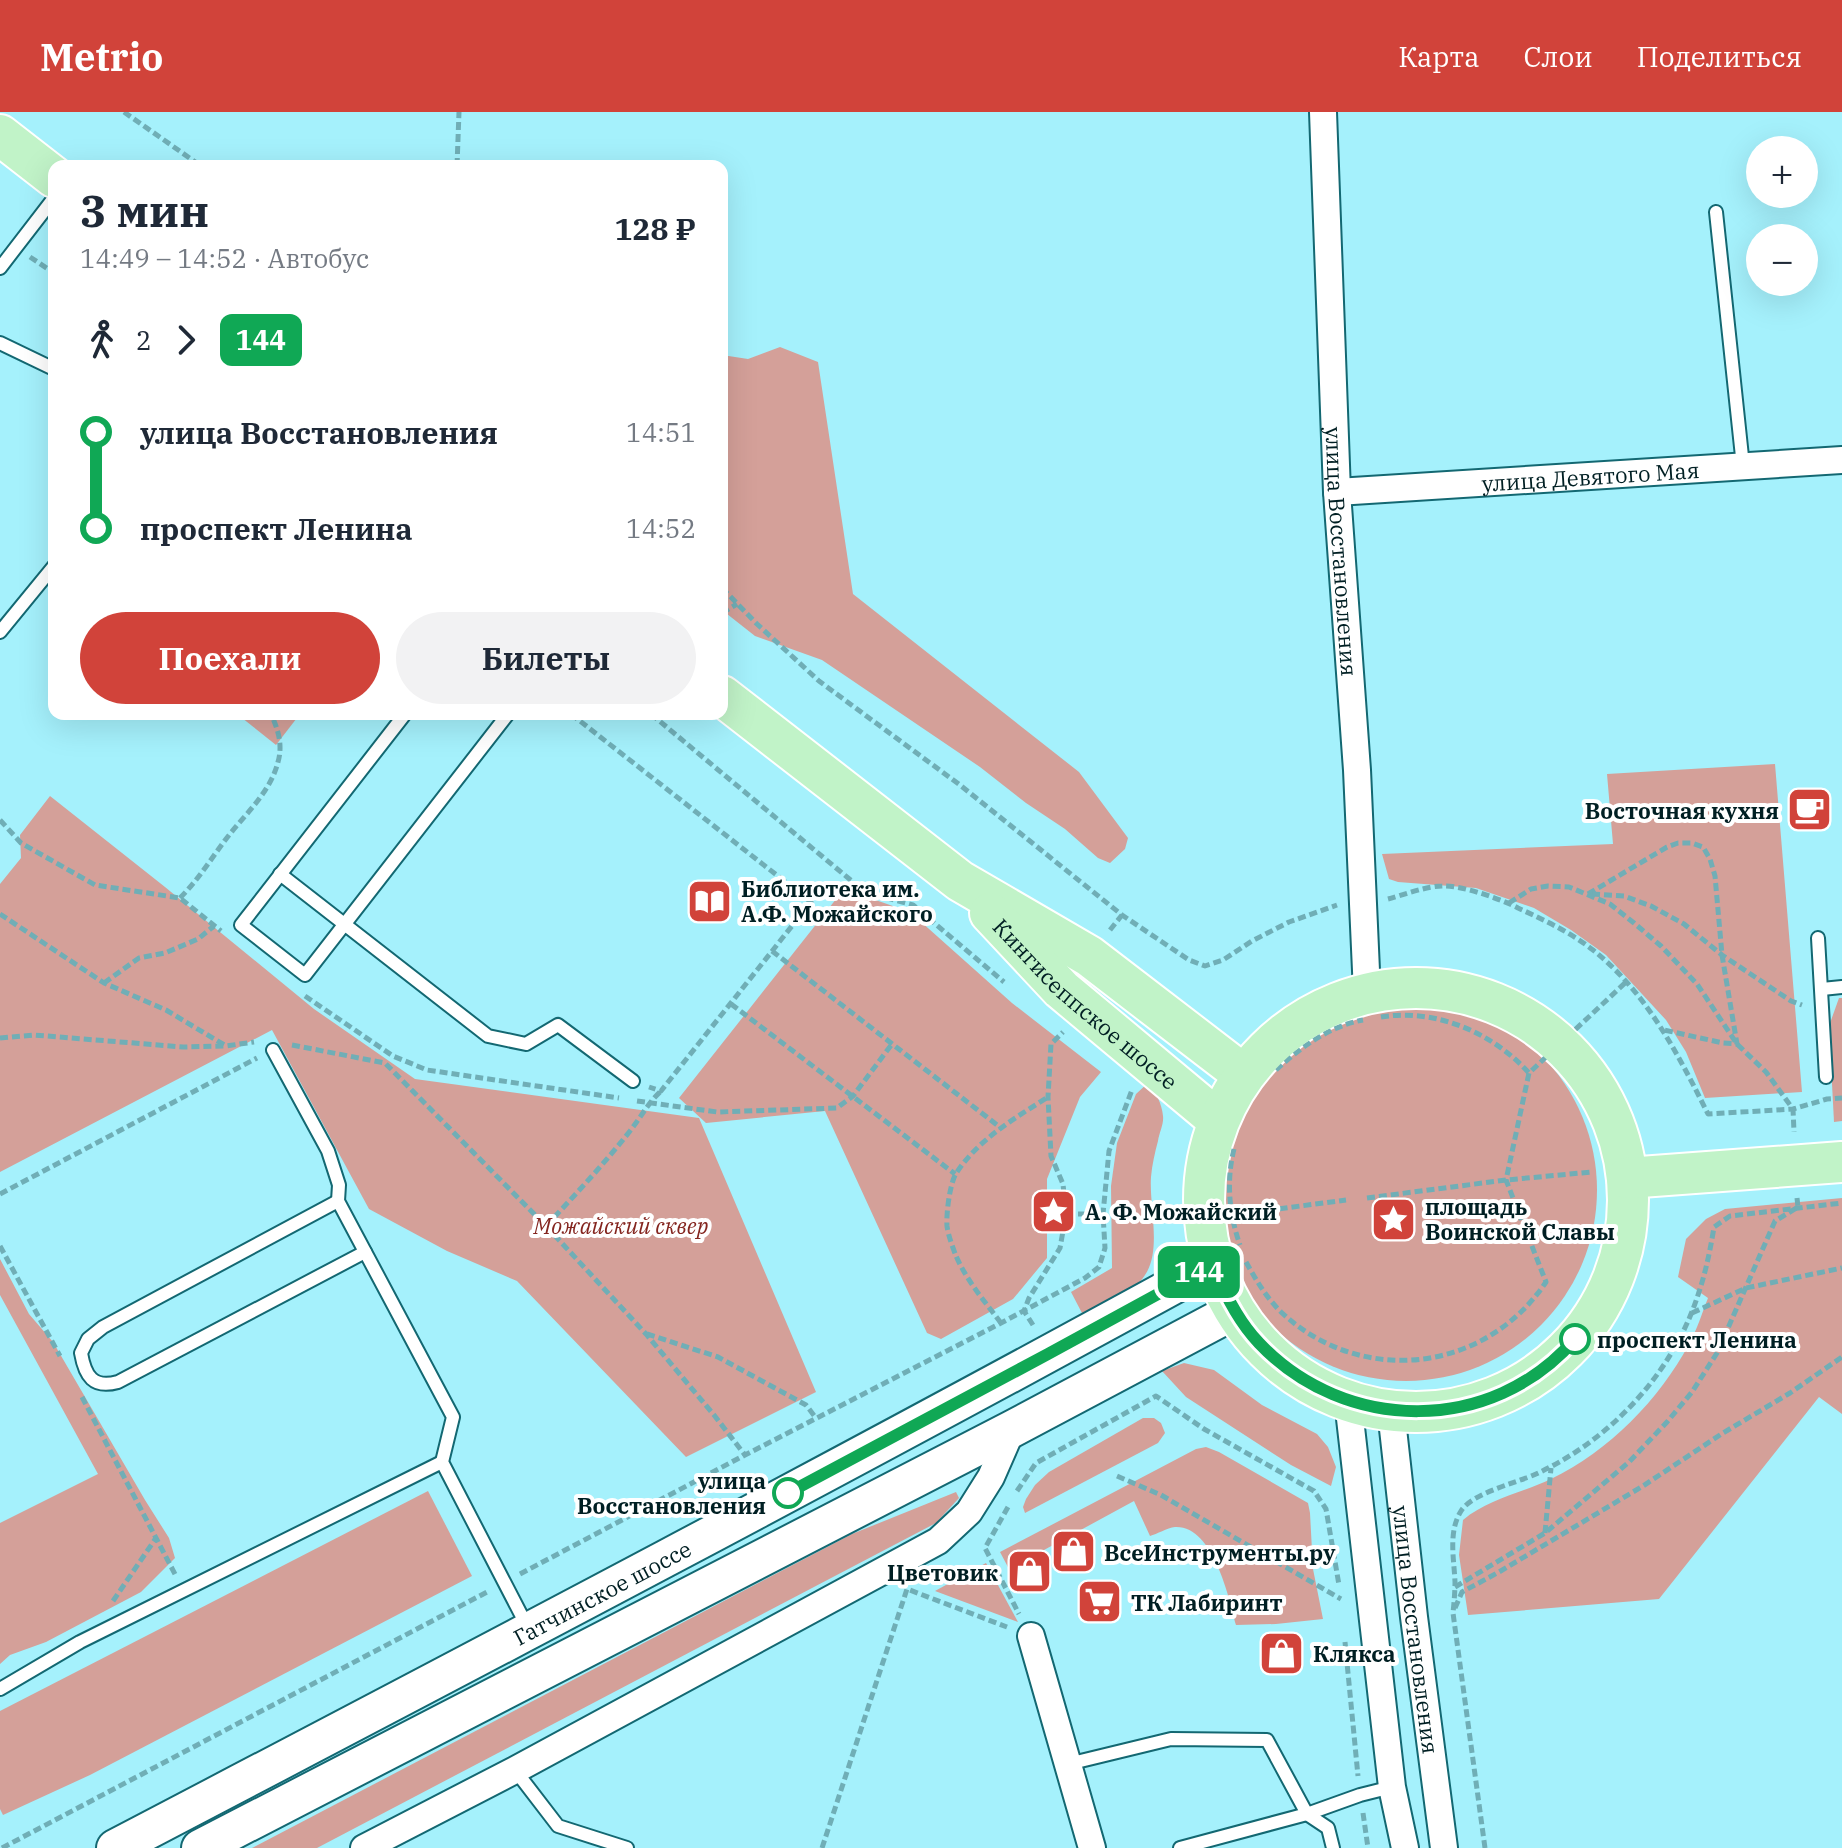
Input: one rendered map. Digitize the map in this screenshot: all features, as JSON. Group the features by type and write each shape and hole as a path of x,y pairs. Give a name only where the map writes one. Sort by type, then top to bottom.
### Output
{"main road":[{"path":"0,135 48,172"},
{"name":"Кингисеппское шоссе","path":"728,701 960,881 1089,956 1258,1074"},
{"name":"Кингисеппское шоссе","path":"960,881 1061,989 1227,1130"},
{"path":"1406,987 1445,989 1484,998 1519,1014 1560,1043 1595,1086 1621,1146 1609,1175 1628,1217 1621,1255 1608,1291 1588,1324 1564,1352 1534,1376 1501,1394 1466,1406 1429,1412 1391,1411 1348,1401 1287,1369 1258,1342 1234,1311 1222,1288 1232,1256 1203,1216 1206,1167 1227,1130 1227,1101 1258,1074 1274,1041 1302,1020 1333,1003 1371,1010 1406,987"},
{"path":"1609,1175 1842,1162"},
{"name":"Гатчинское шоссе","path":"115,1848 530,1631 1232,1256"},
{"name":"Гатчинское шоссе","path":"200,1848 1012,1429 1234,1311"}],"street":[{"name":"улица Восстановления","path":"1323,112 1337,492 1371,1010"},
{"name":"улица Девятого Мая","path":"1337,492 1842,460"},
{"name":"улица Восстановления","path":"1348,1401 1392,1787 1405,1848"},
{"name":"улица Восстановления","path":"1391,1411 1444,1848"},
{"path":"364,1848 515,1770 938,1541 969,1512 991,1477 1012,1429"},
{"path":"1031,1636 1092,1848"}],"lane":[{"path":"0,268 48,206"},
{"path":"1716,212 1743,466"},
{"path":"0,343 48,366"},
{"path":"0,632 48,573"},
{"path":"400,720 241,925 305,975 503,720"},
{"path":"280,874 488,1036 526,1044 558,1025 633,1081"},
{"path":"1818,938 1826,1077"},
{"path":"1822,989 1842,987"},
{"path":"274,1045 328,1151 339,1185 338,1201 453,1417 442,1462 530,1631"},
{"path":"338,1201 103,1327 88,1339 81,1353 89,1376 97,1383 106,1385 118,1382 365,1252"},
{"path":"0,1689 80,1642 442,1462"},
{"path":"1068,1764 1171,1739 1267,1740 1307,1814 1328,1828 1333,1848"},
{"path":"515,1770 558,1826 627,1848"},
{"path":"1180,1848 1307,1814 1392,1787"}],"path":[{"path":"124,112 192,160"},
{"path":"457,160 459,112"},
{"path":"728,594 819,681 960,785 1122,915 1189,960 1205,966 1223,960 1289,922 1338,905"},
{"path":"728,609 737,604"},
{"path":"0,820 21,843 95,885 180,898 192,887 268,788 279,760 280,733 274,720"},
{"path":"546,1226 632,1128 649,1102 661,1091 811,902 579,720"},
{"path":"658,720 865,892 913,905 1006,984"},
{"path":"1587,894 1667,847 1678,843 1703,847 1715,876 1722,955 1737,1044"},
{"path":"1387,899 1442,886 1509,903 1568,933 1593,950 1626,982 1664,1030 1708,1114 1793,1109 1842,1098"},
{"path":"1509,903 1531,889 1548,886 1569,887 1610,904 1661,946 1697,984 1737,1044 1766,1072 1793,1109"},
{"path":"1587,894 1624,896 1651,906 1684,924 1722,955 1791,1001 1823,1014"},
{"path":"0,914 104,983 166,1010 226,1046"},
{"path":"104,983 139,958 165,953 187,944 214,926"},
{"path":"772,951 1001,1128"},
{"path":"1227,1130 1231,1162 1229,1195 1234,1227 1232,1256 1279,1310 1304,1331 1332,1347 1363,1357 1395,1361 1426,1360 1458,1352 1487,1339 1513,1321 1536,1298 1546,1282 1506,1180 1529,1073 1626,982"},
{"path":"731,1004 955,1174"},
{"path":"1258,1074 1325,1033 1357,1021 1371,1010 1389,1016 1423,1017 1455,1024 1486,1037 1515,1057 1529,1073"},
{"path":"1664,1030 1737,1044"},
{"path":"1024,1311 1060,1248 1066,1214 1063,1184 1051,1156 1048,1097 1051,1044 1060,1034 1073,1039"},
{"path":"0,1038 34,1035 183,1047 274,1045 385,1063 546,1226 646,1334 745,1455"},
{"path":"853,1096 892,1044"},
{"path":"0,1194 274,1045"},
{"path":"385,1063 393,1056"},
{"path":"633,1081 661,1091"},
{"path":"2,1848 1085,1278 1099,1267 1105,1248 1103,1214 1109,1151 1134,1087"},
{"path":"1001,1323 973,1286 957,1257 947,1227 955,1174 980,1145 1048,1097"},
{"path":"1367,1198 1506,1180 1609,1175"},
{"path":"1232,1215 1346,1200"},
{"path":"1485,1848 1453,1613 1452,1532 1462,1508 1482,1494 1552,1467 1584,1447 1613,1424 1639,1397 1663,1367 1682,1335 1708,1264 1714,1227 1730,1216 1842,1203"},
{"path":"1455,1587 1545,1533 1629,1462 1667,1422 1692,1392 1717,1353 1775,1221 1798,1207"},
{"path":"1066,1214 1103,1214"},
{"path":"0,1246 63,1362"},
{"path":"1691,1313 1746,1288 1842,1268"},
{"path":"646,1334 718,1357 806,1405 816,1418"},
{"path":"1453,1613 1462,1592 1643,1486 1842,1357"},
{"path":"77,1388 184,1591"},
{"path":"1016,1492 1036,1463 1156,1396 1204,1429 1314,1491 1326,1509 1342,1612"},
{"path":"1545,1533 1552,1467"},
{"path":"1117,1476 1161,1495 1341,1599"},
{"path":"1008,1506 985,1548 1031,1636"},
{"path":"106,1630 113,1602 156,1538"},
{"path":"822,1848 907,1589 1031,1636"},
{"path":"1345,1641 1368,1848"}],"green space":[{"path":"780,347 818,362 853,594 1079,772 1128,838 1125,849 1110,863 1098,858 1065,829 980,767 822,660 755,636 728,615 728,356 748,359"},
{"path":"245,720 295,720 276,745"},
{"path":"1775,764 1802,1092 1705,1098 1686,1052 1666,1020 1606,955 1534,908 1476,888 1389,879 1382,854 1613,844 1607,774"},
{"name":"Можайский сквер","path":"50,796 314,1009 415,1079 699,1118 816,1392 686,1457 517,1281 447,1251 369,1209 272,1030 0,1172 0,884 21,858 20,835"},
{"path":"844,889 910,912 1012,1003 1101,1072 1080,1097 1047,1179 1047,1258 1013,1299 941,1339 927,1333 825,1111 706,1123 679,1098"},
{"path":"1839,998 1842,998 1842,1121 1834,1122 1829,1026"},
{"path":"1406,999 1443,1003 1479,1014 1512,1032 1541,1055 1564,1084 1582,1117 1593,1153 1597,1190 1593,1227 1582,1263 1564,1296 1541,1325 1512,1348 1479,1366 1443,1377 1406,1381 1369,1377 1333,1366 1300,1348 1271,1325 1248,1296 1230,1263 1219,1227 1215,1190 1219,1153 1230,1117 1248,1084 1271,1055 1300,1032 1333,1014 1369,1003"},
{"path":"1149,1082 1160,1103 1163,1119 1151,1177 1154,1241 1150,1265 1133,1288 1083,1315 1071,1292 1112,1268 1111,1186 1117,1143 1136,1094"},
{"path":"1842,1198 1842,1414 1819,1397 1659,1599 1468,1615 1459,1555 1463,1520 1494,1501 1551,1479 1593,1454 1647,1404 1677,1365 1708,1298 1678,1277 1686,1239 1706,1219 1725,1209"},
{"path":"0,1259 29,1314 53,1342 169,1538 175,1558 141,1592 46,1642 10,1655 0,1664 0,1523 98,1474 0,1295"},
{"path":"1184,1363 1214,1370 1262,1405 1317,1434 1328,1447 1336,1467 1331,1486 1291,1465 1186,1397 1162,1371"},
{"path":"1143,1418 1154,1418 1161,1423 1165,1433 1158,1443 1025,1513 1023,1507 1026,1499 1049,1472"},
{"path":"1206,1447 1308,1503 1313,1569 1323,1619 1236,1625 1224,1581 1200,1538 1188,1529 1175,1527 1150,1536 1134,1501 1009,1569 1000,1552 1196,1449"},
{"path":"428,1491 472,1576 90,1775 3,1815 0,1809 0,1711"},
{"path":"956,1492 959,1498 936,1523 317,1848 252,1848 852,1534"},
{"path":"986,1563 1018,1622 935,1591"}],"bus line":[{"name":"144","path":"788,1493 1213,1264 1234,1311 1258,1342 1287,1369 1348,1401 1391,1411 1429,1412 1466,1406 1501,1394 1534,1376 1575,1339"}],"place":[{"name":"Восточная кухня","path":"1810,810"},
{"name":"Библиотека им. А.Ф. Можайского","path":"710,901"},
{"name":"А. Ф. Можайский","path":"1054,1211"},
{"name":"площадь Воинской Славы","path":"1394,1219"},
{"name":"проспект Ленина","path":"1575,1339"},
{"name":"улица Восстановления","path":"788,1493"},
{"name":"ВсеИнструменты.ру","path":"1073,1552"},
{"name":"Цветовик","path":"1029,1572"},
{"name":"ТК Лабиринт","path":"1100,1602"},
{"name":"Клякса","path":"1282,1653"}]}
